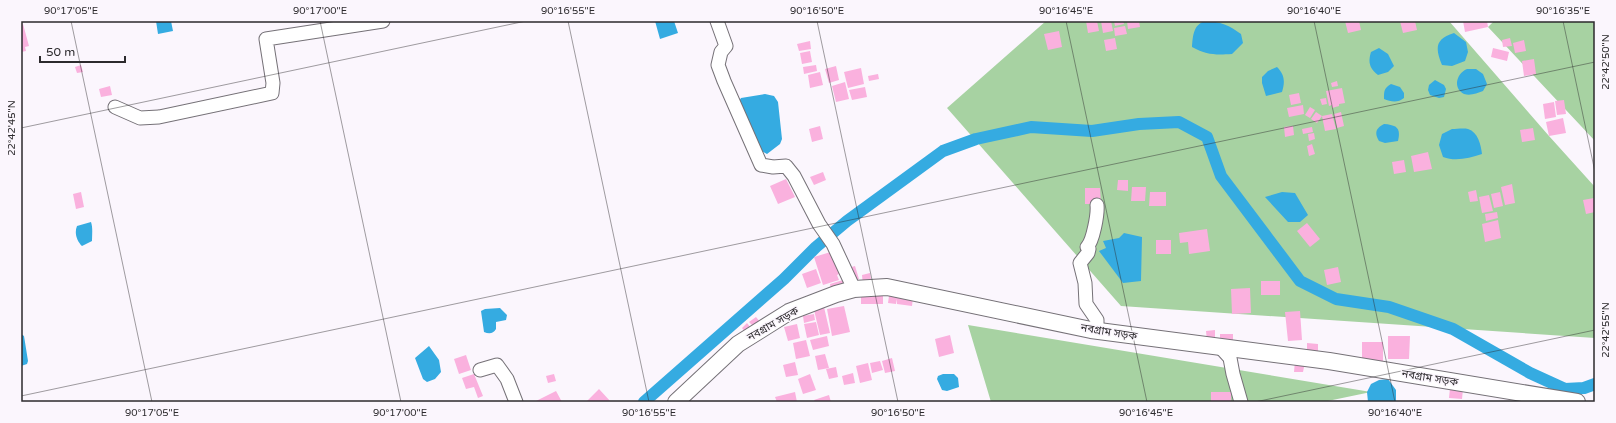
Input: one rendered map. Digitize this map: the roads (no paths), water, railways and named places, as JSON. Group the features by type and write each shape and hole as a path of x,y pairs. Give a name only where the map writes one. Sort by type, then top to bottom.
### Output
{"main road":[{"name":"নবগ্রাম সড়ক","path":"676,402 738,344 789,312 836,294 854,289 887,287 1097,331 1337,362 1577,402"}],"street":[{"path":"116,107 140,118 159,117 272,93 273,83 266,39 383,21"},
{"path":"717,21 726,46 721,52 718,65 761,165 772,167 786,166 794,176 818,224 833,244 854,289"},
{"path":"1097,205 1092,238 1087,247 1089,249 1088,253 1080,263 1085,283 1086,304 1097,320 1097,331"},
{"path":"1220,347 1230,358 1241,402"},
{"path":"480,370 497,365 507,379 516,402"}],"water":[{"path":"156,21 171,21 173,31 158,34"},
{"path":"655,21 674,21 678,33 660,39"},
{"path":"1205,21 1224,24 1233,29 1241,34 1243,43 1232,54 1211,54 1202,52 1192,47 1193,35 1196,28"},
{"path":"1454,33 1466,42 1468,52 1465,61 1452,66 1442,65 1438,54 1438,45 1443,38"},
{"path":"1379,48 1388,54 1394,66 1388,72 1378,75 1370,65 1370,59 1371,52"},
{"path":"1277,67 1282,73 1284,79 1282,92 1266,96 1262,83 1262,77 1268,71"},
{"path":"1467,69 1476,69 1483,74 1487,84 1483,91 1469,95 1460,91 1457,85 1458,77"},
{"path":"1435,80 1444,85 1446,89 1444,97 1439,98 1430,95 1428,90 1429,85"},
{"path":"1391,84 1400,87 1404,93 1404,98 1394,102 1384,99 1385,90"},
{"path":"765,94 774,96 778,102 782,139 780,144 767,154 758,149 739,101 741,98"},
{"path":"1384,124 1392,125 1397,128 1399,133 1398,141 1385,143 1379,141 1376,133 1379,127"},
{"path":"1452,129 1468,129 1474,133 1480,143 1482,154 1458,159 1443,157 1439,145 1442,134"},
{"path":"1282,192 1295,193 1308,215 1300,222 1288,222 1265,197"},
{"path":"91,222 92,241 82,246 76,237 77,226"},
{"path":"1124,233 1142,237 1141,281 1123,283 1099,251 1106,248 1103,241 1119,238"},
{"path":"500,308 507,315 506,320 496,322 496,329 492,333 484,332 481,311 485,309"},
{"path":"21,334 24,336 28,361 27,364 21,366"},
{"path":"429,346 439,360 441,372 435,379 427,382 423,379 415,358"},
{"path":"943,374 954,374 958,378 959,387 947,391 942,390 937,379 938,376"},
{"path":"1388,379 1396,390 1396,402 1368,402 1367,392 1371,384 1379,380"}],"waterway":[{"path":"644,402 784,279 816,247 847,221 943,151 976,139 1031,127 1092,131 1139,124 1179,122 1207,137 1221,176 1300,281 1336,299 1389,307 1453,329 1530,373 1565,389 1584,388 1595,384"}]}
